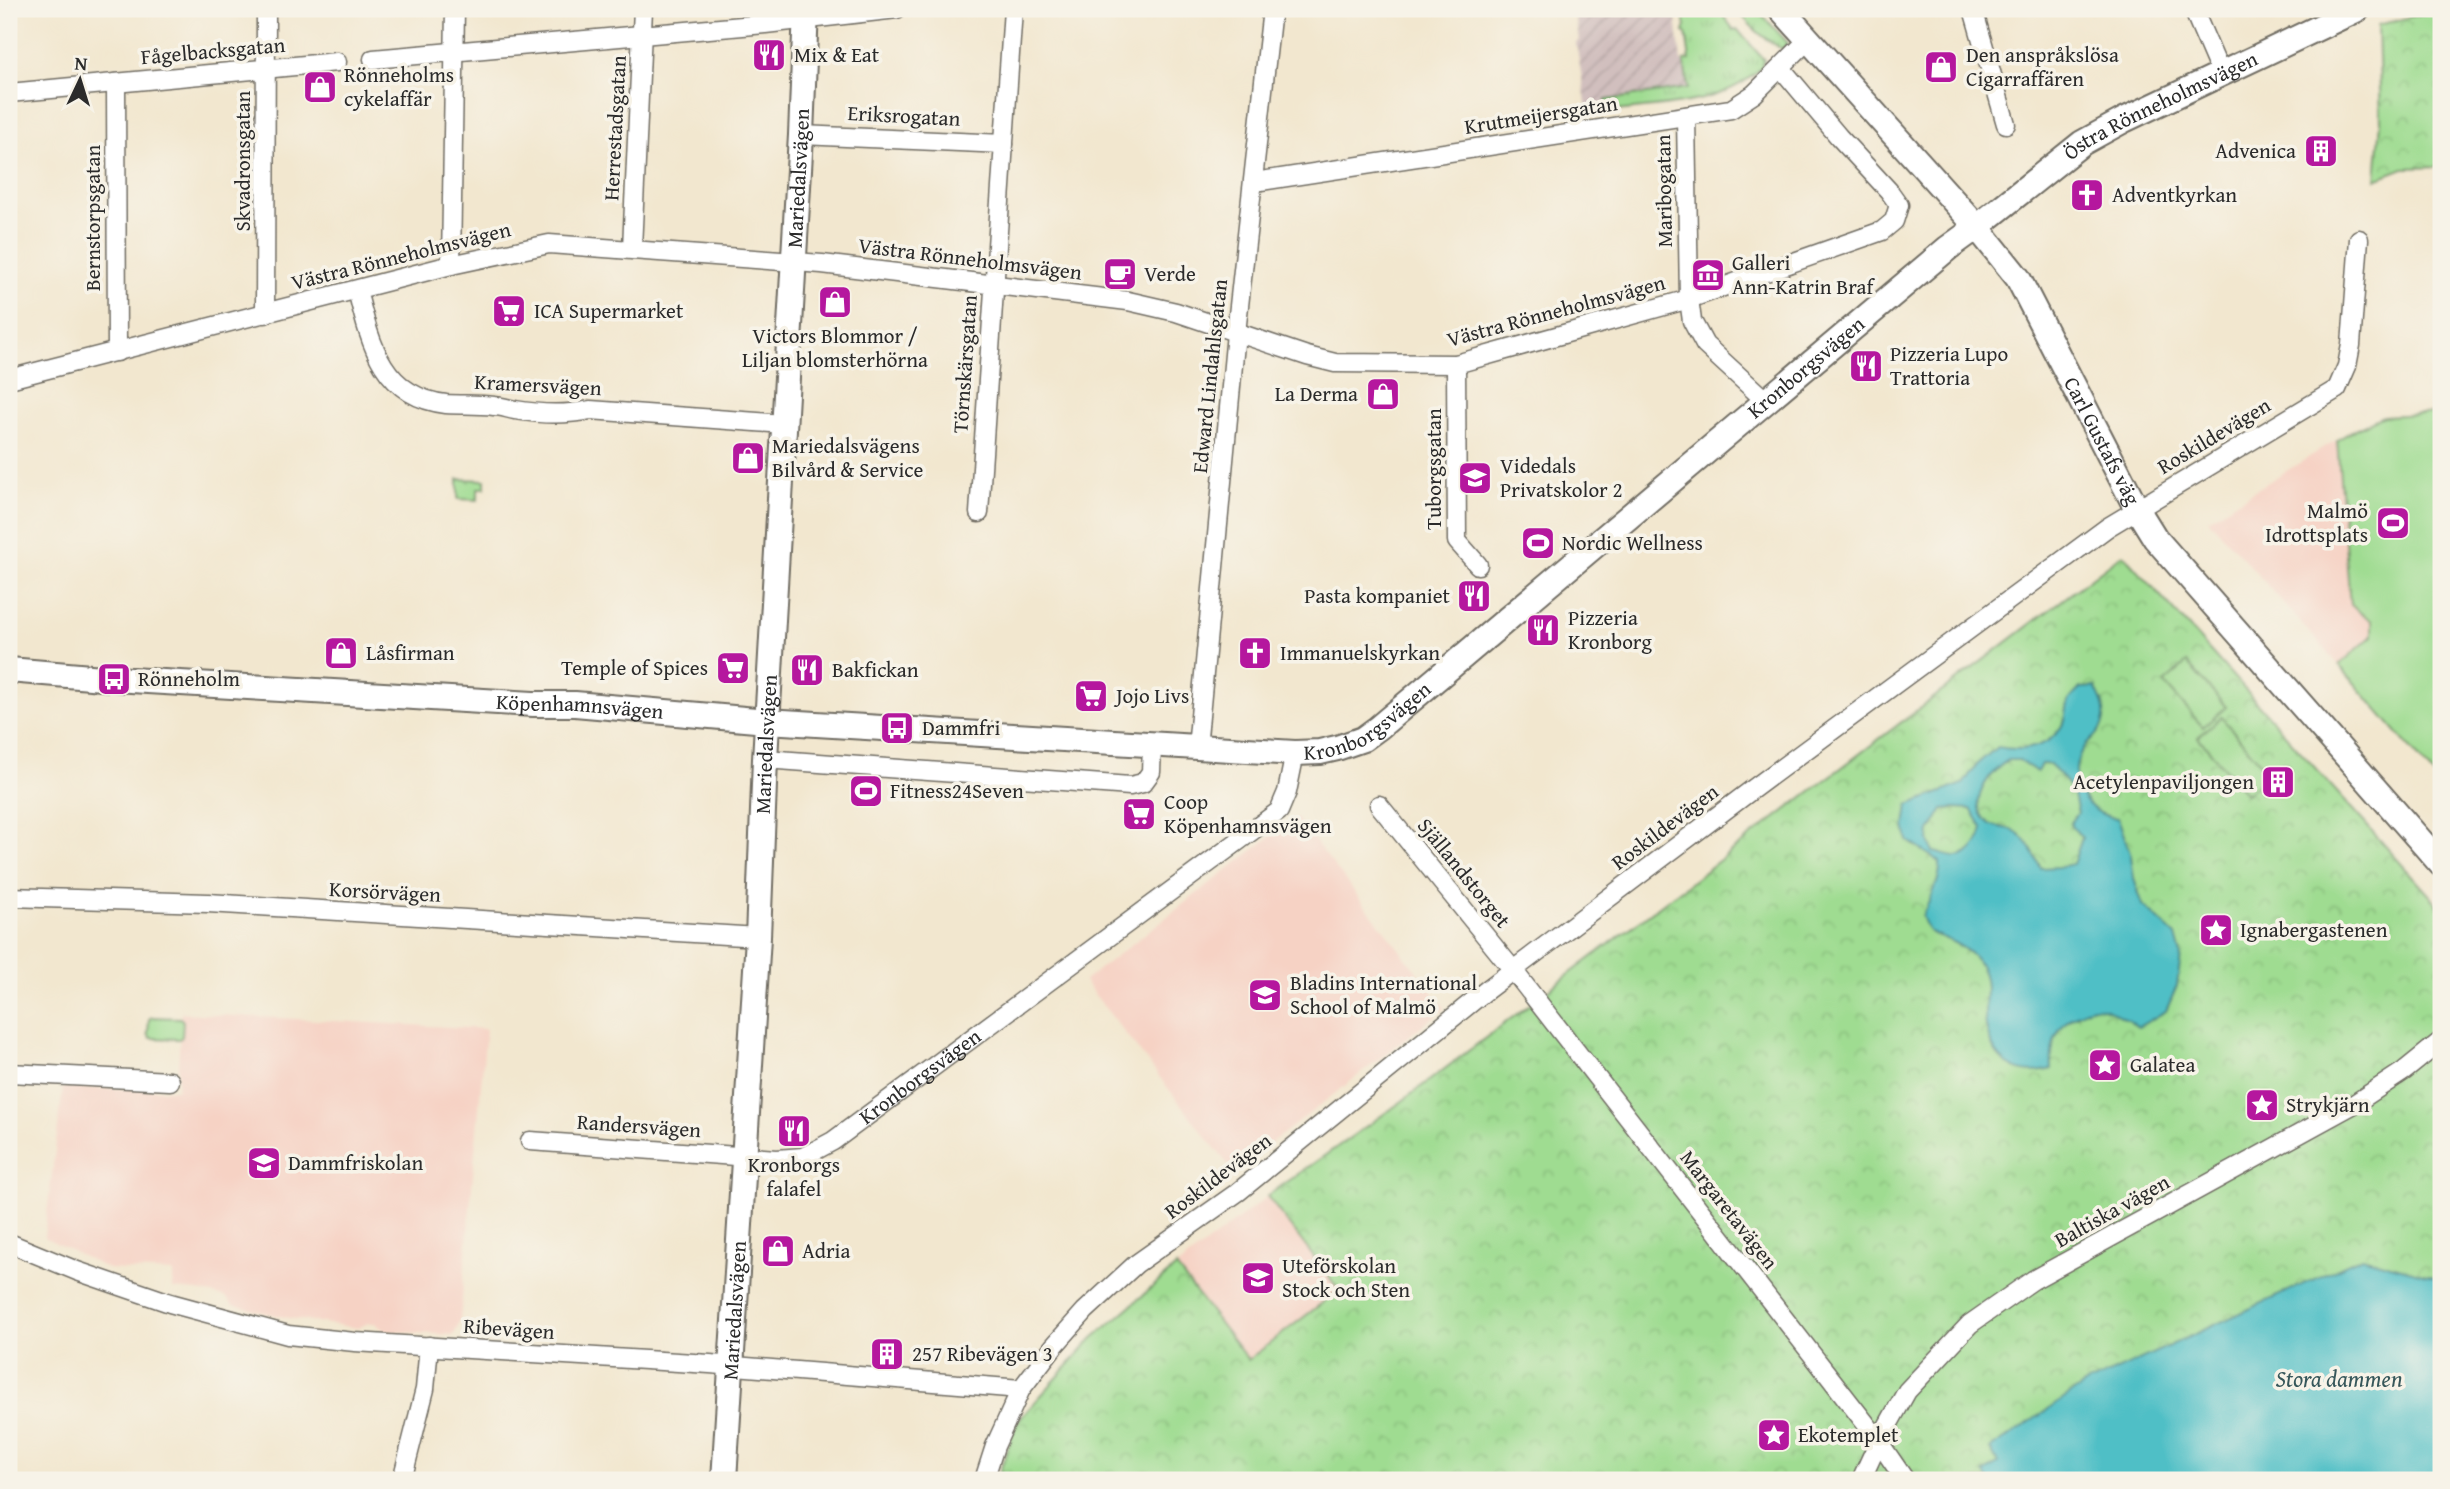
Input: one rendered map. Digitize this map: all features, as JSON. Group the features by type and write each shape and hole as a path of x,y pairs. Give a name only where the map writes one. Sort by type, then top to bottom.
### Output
{"street":[{"name":"Skvadronsgatan","path":"265,314 266,9"},
{"path":"451,265 455,9"},
{"name":"Herrestadsgatan","path":"632,248 643,9"},
{"path":"373,59 642,35 806,14 897,9"},
{"name":"Törnskärsgatan","path":"979,513 1013,9"},
{"name":"Edward Lindahlsgatan","path":"1197,748 1236,333 1272,9"},
{"name":"Carl Gustafs väg","path":"1781,9 1978,228 2018,278 2137,509 2155,538 2441,864"},
{"path":"1973,9 2006,124"},
{"path":"2193,9 2221,74"},
{"name":"Östra Rönneholmsvägen","path":"1978,228 2082,144 2124,120 2358,9"},
{"name":"Mariedalsvägen","path":"724,1480 758,937 765,759 806,14"},
{"name":"Krutmeijersgatan","path":"1254,182 1731,108 1754,94 1810,39"},
{"name":"Fågelbacksgatan","path":"9,93 337,62"},
{"name":"Västra Rönneholmsvägen","path":"9,379 451,265 549,244 794,262 1154,305 1335,363 1456,364 1689,299 1882,231 1894,221 1899,205 1889,191 1780,68"},
{"name":"Bernstorpsgatan","path":"116,83 117,352"},
{"name":"Maribogatan","path":"1686,117 1689,299 1692,321 1704,345 1767,402"},
{"name":"Eriksrogatan","path":"801,135 1004,144"},
{"name":"Kronborgsvägen","path":"745,1156 778,1159 803,1157 839,1136 1279,811 1287,792 1295,753 1337,748 1363,739 1378,728 1948,248 1978,228"},
{"name":"Roskildevägen","path":"985,1480 995,1446 1021,1389 1085,1311 1134,1266 1238,1192 1513,970 2108,527 2337,389 2347,366 2351,345 2359,239"},
{"name":"Kramersvägen","path":"357,290 374,350 385,369 412,394 427,400 444,404 497,406 516,411 574,414 594,410 784,424"},
{"name":"Tuborgsgatan","path":"1456,364 1457,541 1478,565"},
{"name":"Köpenhamnsvägen","path":"9,670 191,684 533,704 575,704 767,722 1295,753"},
{"path":"765,759 1130,786 1143,783 1151,772 1152,746"},
{"name":"Själlandstorget","path":"1379,805 1513,970"},
{"name":"Korsörvägen","path":"9,897 208,903 758,937"},
{"name":"Margaretavägen","path":"1513,970 1879,1441 1905,1480"},
{"name":"Baltiska vägen","path":"1861,1480 1907,1391 1970,1324 2033,1280 2354,1104 2404,1071 2441,1041"},
{"path":"9,1073 170,1081"},
{"name":"Randersvägen","path":"530,1141 745,1156"},
{"name":"Ribevägen","path":"9,1242 77,1271 170,1303 288,1335 1021,1389"},
{"path":"402,1480 425,1389 429,1346"}],"shaded area":[{"path":"1574,9 1675,9 1681,61 1684,61 1688,88 1606,100 1607,112 1588,114 1576,43 1579,40"},
{"path":"2337,440 2350,605 2372,620 2372,635 2339,665 2208,519"},
{"name":"Bladins International School of Malmö","path":"1296,817 1445,1008 1234,1172 1084,981"},
{"name":"Dammfriskolan","path":"181,1013 486,1029 460,1320 454,1335 385,1331 375,1323 358,1328 289,1318 233,1305 226,1297 173,1289 173,1272 108,1269 44,1237 63,1088 177,1090"},
{"name":"Uteförskolan Stock och Sten","path":"1267,1197 1340,1290 1248,1361 1176,1267"}],"green space":[{"path":"1682,9 1718,9 1734,30 1737,29 1764,60 1763,66 1730,90 1710,97 1607,112 1606,100 1688,88 1684,61 1690,60"},
{"path":"1737,9 1757,9 1788,43 1782,49 1769,41 1752,27"},
{"path":"2441,9 2441,167 2404,168 2376,179 2381,121 2378,25"},
{"name":"Malmö Idrottsplats","path":"2441,413 2441,784 2339,665 2372,636 2372,621 2350,605 2337,440 2383,416"},
{"path":"458,479 485,480 485,488 478,488 478,500 458,499"},
{"path":"2123,554 2441,908 2441,1480 997,1480 1016,1423 1092,1339 1176,1267 1248,1360 1339,1290 1267,1196 1401,1102"},
{"path":"2187,663 2226,707 2203,727 2164,683"},
{"path":"2221,717 2270,774 2246,794 2198,737"},
{"path":"180,1018 183,1021 182,1037 151,1038 148,1034 149,1019"}],"water":[{"path":"2095,687 2104,713 2101,728 2080,754 2076,776 2078,786 2089,805 2107,816 2118,818 2143,905 2176,936 2181,955 2177,986 2166,1011 2138,1027 2099,1007 2070,1018 2056,1037 2052,1069 2028,1072 2008,1065 1989,1039 1985,1019 1984,974 1978,962 1965,950 1927,928 1922,916 1937,883 1940,862 1908,841 1905,826 1908,805 1963,784 1977,764 1997,747 2026,749 2044,744 2064,722 2069,701 2080,688","holes":["2009,760 2019,760 2037,772 2041,764 2050,764 2073,791 2078,813 2070,824 2082,838 2073,864 2041,868 2020,834 2012,829 1992,825 1982,816 1979,807 1982,788 1994,772","1943,809 1971,809 1983,828 1980,838 1971,851 1961,856 1933,852 1929,840 1930,831"]},
{"name":"Stora dammen","path":"2362,1257 2441,1279 2441,1480 1989,1480 1984,1473 1998,1463 1990,1449 2084,1385"}],"place":[{"name":"Mix & Eat","path":"769,55"},
{"name":"Den anspråkslösa Cigarraffären","path":"1941,67"},
{"name":"Rönneholms cykelaffär","path":"320,87"},
{"name":"Advenica","path":"2321,151"},
{"name":"Adventkyrkan","path":"2087,195"},
{"name":"Verde","path":"1120,274"},
{"name":"Galleri Ann-Katrin Braf","path":"1708,275"},
{"name":"Victors Blommor / Liljan blomsterhörna","path":"835,302"},
{"name":"ICA Supermarket","path":"509,311"},
{"name":"Pizzeria Lupo Trattoria","path":"1866,366"},
{"name":"La Derma","path":"1383,394"},
{"name":"Mariedalsvägens Bilvård & Service","path":"748,458"},
{"name":"Videdals Privatskolor 2","path":"1475,478"},
{"name":"Malmö Idrottsplats","path":"2393,523"},
{"name":"Nordic Wellness","path":"1538,543"},
{"name":"Pasta kompaniet","path":"1474,596"},
{"name":"Pizzeria Kronborg","path":"1543,630"},
{"name":"Låsfirman","path":"341,653"},
{"name":"Immanuelskyrkan","path":"1255,653"},
{"name":"Temple of Spices","path":"733,668"},
{"name":"Bakfickan","path":"807,670"},
{"name":"Rönneholm","path":"114,679"},
{"name":"Jojo Livs","path":"1091,696"},
{"name":"Dammfri","path":"897,728"},
{"name":"Acetylenpaviljongen","path":"2278,782"},
{"name":"Fitness24Seven","path":"866,791"},
{"name":"Coop Köpenhamnsvägen","path":"1139,814"},
{"name":"Ignabergastenen","path":"2216,930"},
{"name":"Bladins International School of Malmö","path":"1265,995"},
{"name":"Galatea","path":"2105,1065"},
{"name":"Strykjärn","path":"2262,1105"},
{"name":"Kronborgs falafel","path":"794,1131"},
{"name":"Dammfriskolan","path":"264,1163"},
{"name":"Adria","path":"778,1251"},
{"name":"Uteförskolan Stock och Sten","path":"1258,1278"},
{"name":"257 Ribevägen 3","path":"887,1354"},
{"name":"Ekotemplet","path":"1774,1435"}]}
